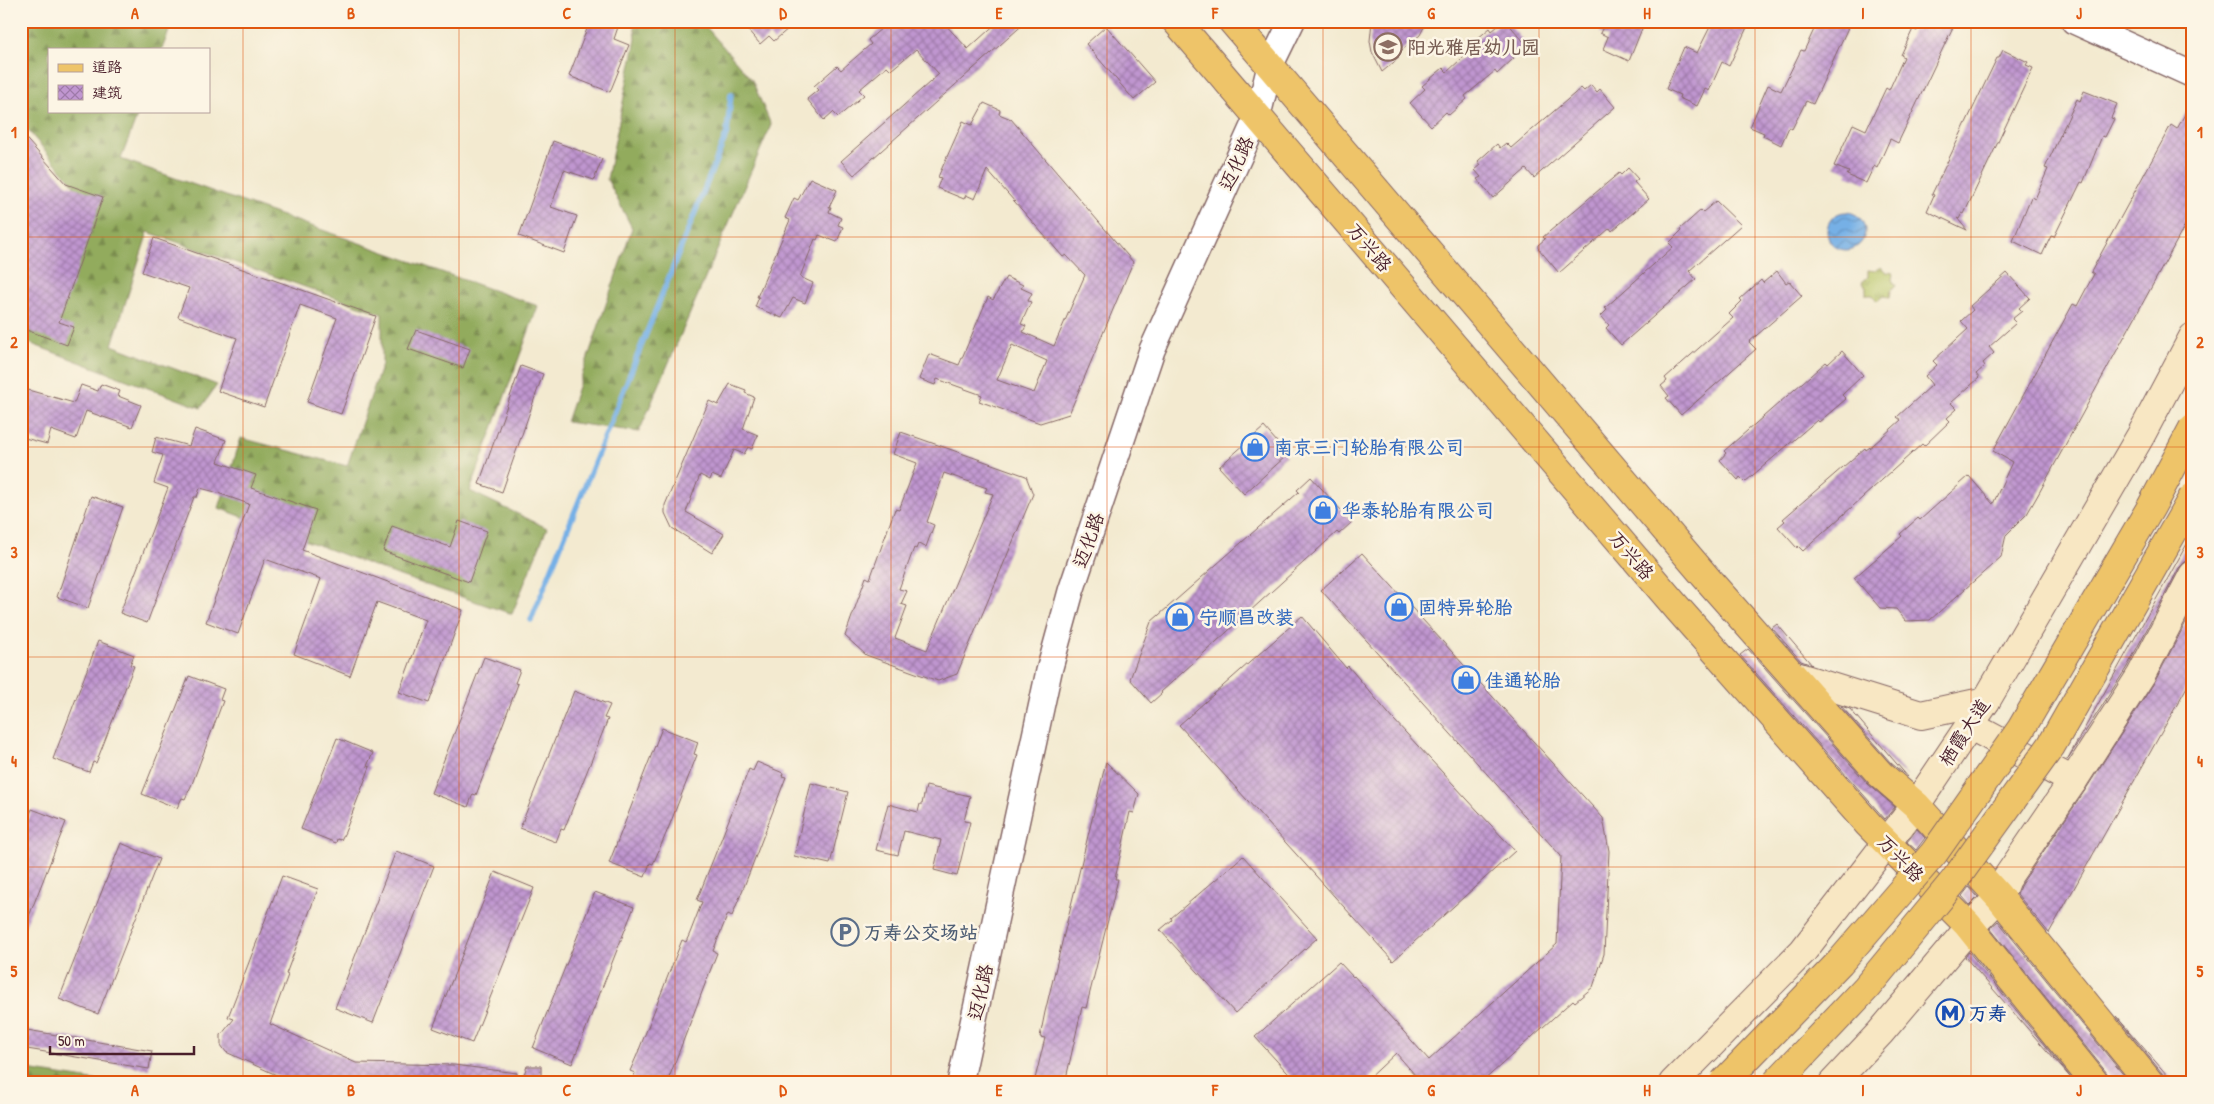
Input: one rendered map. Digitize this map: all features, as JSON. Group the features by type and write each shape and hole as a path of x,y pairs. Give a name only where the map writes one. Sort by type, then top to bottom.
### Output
{"main road":[{"name":"万兴路","path":"1176,21 1679,610 1886,843 1969,928 2095,1083"},
{"path":"1232,21 1710,582 1880,774 1916,805 1999,896 2150,1083"},
{"name":"栖霞大道","path":"1673,1083 1803,951 1916,805 1986,701 2141,434 2193,337"},
{"path":"1723,1083 1840,962 1934,853 2021,729 2151,507 2193,428"},
{"path":"1776,1083 1866,988 1942,897 2040,762 2051,746 2193,497"},
{"path":"1833,1083 1880,1034 1969,928 1999,896 2006,879 2073,781 2141,675 2193,575"},
{"path":"1793,675 1921,715 1986,701"},
{"path":"1969,725 2073,781"}],"street":[{"name":"迈化路","path":"960,1083 1049,671 1071,591 1152,350 1258,115 1270,66 1292,21"},
{"path":"2074,21 2193,75"}],"green space":[{"path":"21,21 173,21 162,48 48,48 48,112 139,112 121,159 538,306 470,491 547,528 512,614 400,576 219,508 241,438 347,466 382,364 382,314 148,232 112,345 217,385 201,408 21,340 74,185 21,122"},
{"path":"634,21 701,21 752,80 771,125 639,432 566,422 632,228 607,179 636,39"},
{"path":"1881,267 1886,272 1893,273 1892,280 1896,285 1891,290 1890,297 1883,296 1877,301 1873,295 1866,295 1866,287 1862,282 1868,277 1868,270 1875,271"},
{"path":"21,1069 112,1083 21,1083"}],"water":[{"path":"1846,212 1860,217 1865,231 1860,245 1846,250 1832,245 1827,231 1832,217"}],"building":[{"path":"590,21 620,21 614,39 629,45 610,92 569,76"},
{"path":"740,21 797,21 774,41 769,36 760,44"},
{"path":"890,21 942,21 968,49 999,21 1027,21 854,175 841,161 939,74 916,49 891,70 887,66 859,90 864,95 838,117 833,112 824,120 807,99 818,90 814,86 837,66 841,70 871,44 868,40"},
{"name":"阳光雅居幼儿园","path":"1372,21 1427,21 1420,35 1396,55 1399,58 1382,72 1372,52 1370,41"},
{"path":"1504,21 1525,43 1512,55 1514,58 1497,74 1495,71 1465,96 1467,99 1449,115 1446,112 1431,126 1410,103 1425,89 1422,86 1443,68 1447,72 1474,47 1471,44 1490,28 1492,31"},
{"path":"1606,21 1645,21 1629,61 1603,49 1608,37 1600,33"},
{"path":"1713,21 1750,21 1729,66 1722,62 1709,91 1705,89 1697,106 1679,98 1680,95 1666,89 1684,47 1697,53"},
{"path":"1818,21 1851,21 1813,104 1806,101 1792,129 1789,127 1781,145 1763,136 1764,133 1750,127 1768,85 1781,91 1801,50 1804,51"},
{"path":"1922,21 1939,21 1953,27 1898,143 1890,139 1877,168 1874,166 1866,183 1847,175 1849,172 1834,166 1853,124 1866,130 1886,88 1889,90 1904,57 1901,55 1913,29 1917,31"},
{"path":"1106,26 1155,82 1134,100 1086,44"},
{"path":"2003,50 2028,62 2026,65 2033,68 1964,214 1962,213 1959,219 1957,218 1967,230 1927,211 1934,195 1932,194 1997,58 1999,58"},
{"path":"1591,85 1597,92 1600,89 1615,107 1534,178 1526,169 1493,198 1477,179 1481,177 1475,170 1481,165 1478,161 1497,144 1500,148 1506,143 1511,148 1581,88 1584,91"},
{"path":"2084,91 2117,104 2111,118 2114,119 2105,137 2102,136 2083,183 2081,182 2054,237 2051,236 2042,255 2013,241 2031,197 2035,199 2048,169 2045,168 2077,99 2080,101"},
{"path":"2193,99 2193,211 2027,514 2006,535 2001,557 1930,620 1906,621 1896,609 1880,608 1854,578 1902,536 1900,534 1918,518 1920,520 1969,476 1993,504 2012,462 1993,451 2073,304 2077,306 2094,274 2091,272 2171,125 2177,129"},
{"path":"984,103 1000,110 999,114 1011,119 1133,262 1069,414 1040,423 979,401 982,395 937,379 935,385 919,379 929,354 959,365 988,297 993,300 1006,277 1023,285 1021,288 1032,293 1028,301 1031,302 1021,324 1026,326 1023,332 1054,346 1085,275 1066,255 1063,257 987,170 975,199 966,195 964,199 937,188 941,178 938,177 963,121 972,125","holes":["1012,345 1047,361 1034,393 997,380"]},
{"path":"21,133 66,184 103,197 59,322 74,327 67,345 21,328"},
{"path":"553,141 602,159 594,180 564,170 551,207 577,216 564,253 519,236"},
{"path":"1628,168 1638,179 1634,182 1649,199 1612,231 1610,228 1559,273 1538,248 1538,245 1545,239 1543,237 1619,173 1621,175"},
{"path":"810,178 837,190 829,207 831,207 829,212 841,218 838,225 843,227 837,242 819,235 817,240 815,239 800,277 813,283 805,303 793,298 782,318 755,307 759,297 757,297 790,220 785,218 794,198 798,200"},
{"path":"1716,201 1741,225 1689,271 1696,279 1621,345 1606,328 1609,325 1601,316 1607,310 1605,308 1673,247 1669,243 1681,231 1680,229 1701,210 1703,212"},
{"path":"154,238 376,316 341,414 307,402 337,318 300,305 264,407 218,391 237,338 178,317 189,288 142,272"},
{"path":"1777,271 1786,283 1789,281 1802,296 1749,342 1756,349 1681,415 1666,398 1669,396 1661,386 1667,381 1665,378 1733,318 1729,314 1742,301 1740,299 1761,280 1763,283"},
{"path":"2007,273 2030,298 2019,308 2022,311 2012,319 2016,323 1989,347 1994,353 1983,363 1985,366 1976,374 1979,378 1951,403 1957,409 1947,418 1950,421 1924,446 1922,444 1803,551 1798,546 1797,548 1778,527 1785,521 1783,519 1865,448 1866,450 1873,445 1901,420 1897,417 1932,385 1925,376 1937,365 1933,361 1968,329 1961,321 1973,310 1970,306"},
{"path":"416,330 470,349 463,368 408,349"},
{"path":"1842,351 1863,375 1842,395 1846,399 1819,422 1817,420 1745,482 1740,477 1738,480 1720,460 1726,453 1724,451 1826,362 1828,364"},
{"path":"521,366 543,374 502,492 479,484"},
{"path":"101,384 120,391 118,396 141,405 132,427 86,411 76,439 51,430 47,444 21,437 21,388 74,403 81,385 98,391"},
{"path":"730,384 746,390 745,393 754,397 743,429 758,435 752,449 748,447 744,454 734,450 721,479 712,475 710,480 700,475 686,512 724,534 712,553 672,528 665,513 665,505 709,401 718,405"},
{"path":"1264,427 1277,442 1275,444 1286,456 1244,494 1219,467"},
{"path":"195,429 226,440 218,462 256,475 251,488 316,510 302,550 463,610 429,703 399,692 426,620 377,602 350,676 294,654 321,579 265,559 238,634 206,622 249,504 212,491 200,488 197,497 194,497 147,623 120,613 168,488 154,483 163,455 152,452 156,437 189,446"},
{"path":"901,432 1026,476 1033,494 957,674 938,681 866,655 845,636 866,577 870,579 895,509 899,510 917,463 893,454","holes":["944,473 987,488 985,492 993,494 927,650 895,638 907,606 901,604 907,591 899,589 914,548 916,549 918,544 926,547 934,525 927,522"]},
{"path":"1311,477 1352,522 1339,534 1337,532 1151,703 1130,679 1151,622 1299,492 1297,490"},
{"path":"91,496 123,507 88,608 57,597"},
{"path":"459,521 487,531 469,582 383,551 392,526 450,547"},
{"path":"2193,533 2193,559 2185,562 2179,568 2127,667 2067,760"},
{"path":"1362,553 1603,818 1609,851 1604,954 1593,987 1575,1002 1573,1000 1481,1083 1422,1083 1396,1053 1364,1083 1297,1083 1255,1037 1339,962 1354,976 1429,1060 1557,944 1561,856 1321,590"},
{"path":"2193,609 2193,676 2049,933 2017,894 2020,886 2086,789 2154,683"},
{"path":"1302,616 1346,668 1348,666 1394,720 1515,851 1393,961 1179,725"},
{"path":"1777,624 1812,665 1801,661 1772,628"},
{"path":"98,641 134,655 130,665 134,666 96,763 93,762 89,772 53,759"},
{"path":"1748,649 1868,784 1895,807 1885,819 1740,655"},
{"path":"484,657 520,670 515,683 518,684 492,753 476,795 473,794 468,807 431,793"},
{"path":"189,676 224,689 220,700 223,701 192,784 185,799 182,798 177,808 142,794"},
{"path":"574,691 610,705 604,718 608,719 564,830 561,829 556,842 520,828"},
{"path":"1841,706 1850,709 1908,777 1891,763"},
{"path":"662,728 698,742 694,754 697,755 668,829 653,864 650,863 645,877 609,863"},
{"path":"337,738 373,753 367,766 370,767 345,832 341,840 337,839 336,843 301,829"},
{"path":"757,762 783,773 782,776 786,777 732,916 728,914 713,951 717,953 667,1083 631,1083 635,1073 630,1071 682,940 686,942 702,902 697,900 749,769 753,771"},
{"path":"1106,762 1139,794 1134,813 1130,812 1115,879 1118,879 1086,1008 1082,1007 1065,1083 1034,1083 1045,1038 1040,1037 1045,1012"},
{"path":"811,783 848,792 830,864 794,856"},
{"path":"926,786 970,796 964,821 970,822 957,876 934,870 941,840 904,831 898,855 876,850 888,804 918,812"},
{"path":"32,809 66,822 22,934 21,837"},
{"path":"1917,829 1925,838 1916,850 1907,842"},
{"path":"121,843 159,859 98,1014 59,999"},
{"path":"396,851 434,866 373,1023 335,1008"},
{"path":"1243,856 1317,938 1235,1013 1160,930 1172,920 1171,918"},
{"path":"495,872 534,888 472,1043 433,1028"},
{"path":"282,876 318,889 286,974 288,975 270,1024 356,1063 454,1065 517,1073 516,1083 294,1083 226,1052 221,1045 221,1035 234,1019 228,1017"},
{"path":"1969,887 1978,897 1970,905 1962,896"},
{"path":"595,892 634,907 572,1064 533,1048"},
{"path":"1998,921 2130,1083 2110,1083 2107,1073 1990,928"},
{"path":"1969,952 2075,1083 1965,957"},
{"path":"2116,1016 2174,1083 2165,1083 2162,1073"},
{"path":"21,1029 152,1051 149,1069 21,1048"},
{"path":"527,1066 541,1066 541,1083 521,1083"}],"waterway":[{"path":"531,620 727,133 731,94"}],"place":[{"name":"阳光雅居幼儿园","path":"1388,47"},
{"name":"南京三门轮胎有限公司","path":"1255,447"},
{"name":"华泰轮胎有限公司","path":"1323,510"},
{"name":"固特异轮胎","path":"1399,607"},
{"name":"宁顺昌改装","path":"1180,617"},
{"name":"佳通轮胎","path":"1466,680"},
{"name":"万寿公交场站","path":"845,932"},
{"name":"万寿","path":"1950,1013"}]}
